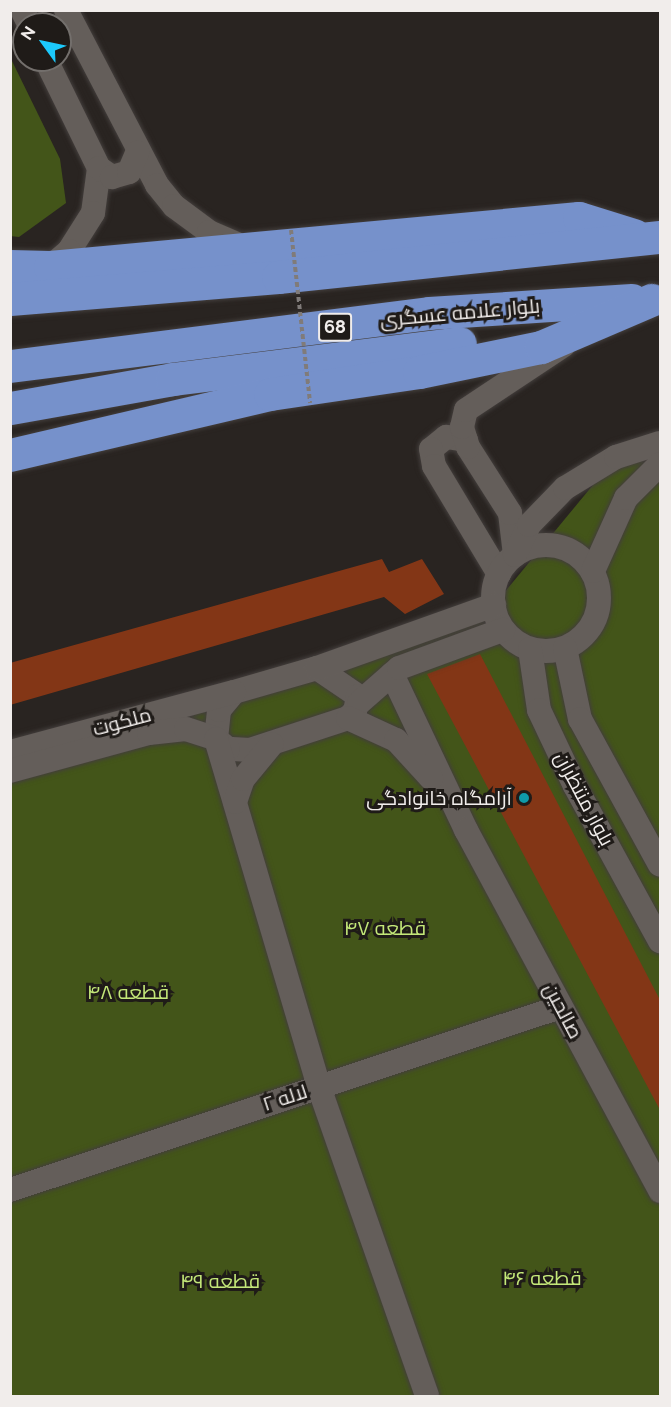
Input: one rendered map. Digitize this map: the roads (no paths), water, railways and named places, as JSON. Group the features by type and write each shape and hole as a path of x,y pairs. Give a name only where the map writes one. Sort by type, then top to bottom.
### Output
{"highway":[{"path":"10,266 50,267 579,218 654,238"},
{"path":"10,299 278,277 654,238"},
{"path":"10,408 172,379 501,337 584,315 656,300"},
{"name":"بلوار علامه عسگری","path":"10,366 429,314 584,315"},
{"path":"10,455 270,394 419,372 541,347 584,315"}],"street":[{"path":"66,10 137,153 174,206 209,232 249,249"},
{"path":"52,72 99,168 111,177 129,172 137,153"},
{"path":"50,267 69,251 93,213 99,168"},
{"path":"515,555 510,513 466,440 462,427 466,410 584,315"},
{"path":"466,440 446,438 431,449 434,466 499,574"},
{"path":"660,443 616,457 565,488 529,525 515,555 499,574 494,605 503,630 530,649 565,648 581,639 599,608 593,572 626,498 660,464"},
{"path":"515,555 549,544 566,548 593,572"},
{"name":"ملکوت","path":"10,752 317,668 494,605"},
{"name":"ملکوت","path":"10,771 149,733 186,729 216,739 228,749 272,744 353,710 392,674 503,630"},
{"name":"بلوار منتظران","path":"565,648 580,719 660,865"},
{"name":"بلوار منتظران","path":"530,649 539,710 574,786 660,940"},
{"path":"317,668 330,673 358,696 353,710"},
{"name":"صالحین","path":"392,674 466,830 660,1191"},
{"path":"234,692 219,710 216,739 319,1087 427,1396"},
{"name":"صالحین","path":"353,710 422,763 466,830"},
{"path":"235,802 243,779 272,744"},
{"name":"لاله ۲","path":"10,1190 560,1007"}],"place":[{"name":"آرامگاه خانوادگی","path":"524,798"}],"park label":[{"name":"قطعه ۴۷","path":"385,928"},
{"name":"قطعه ۴۸","path":"128,992"},
{"name":"قطعه ۴۶","path":"542,1278"},
{"name":"قطعه ۴۹","path":"220,1281"}]}
